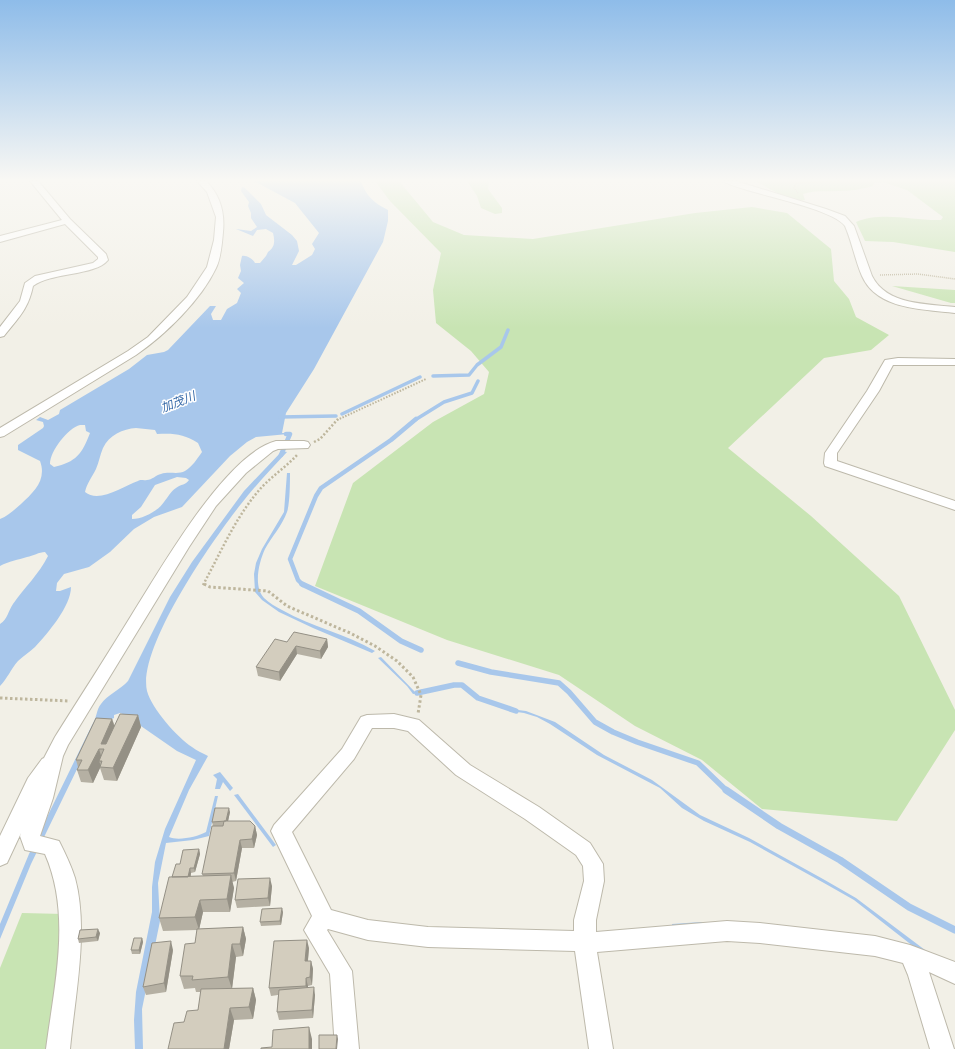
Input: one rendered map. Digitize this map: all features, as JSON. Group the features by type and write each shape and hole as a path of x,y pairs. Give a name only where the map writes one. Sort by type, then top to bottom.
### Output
{"street":[{"path":"0,239 34,230"},
{"path":"0,334 21,308 25,301 28,285 31,282 38,278 96,265 103,260 103,256 76,230"},
{"path":"0,433 152,339 191,299 212,267 219,230"},
{"path":"850,230 872,286 880,293 891,299 955,310"},
{"path":"955,362 890,362 873,391 831,453 830,463 955,506"},
{"path":"58,1049 70,923 66,885 60,865 52,847 32,844 30,836 44,798 54,756 60,742 85,701 211,504 230,482 262,452 275,445 304,445"},
{"path":"601,1049 585,942 585,920 594,881 593,864 583,849 532,813 463,770 413,725 394,721 367,722 348,754 281,831 324,918 368,930 428,937 585,942 601,942 727,931 760,933 875,946 931,962 955,973"},
{"path":"0,857 36,783 54,756"},
{"path":"324,918 315,930 342,971 348,1049"},
{"path":"910,955 919,975 942,1049"}],"path":[{"path":"867,275 918,274 955,279"},
{"path":"413,725 422,706 422,692 403,666 385,652 357,637 284,605 268,590 210,587 203,585 240,517 262,488 289,465 304,445 320,440 338,419 426,379"},
{"path":"0,698 71,701"}],"green space":[{"path":"418,230 452,230 464,235 533,239 589,230 808,230 831,249 834,281 849,299 856,317 889,335 871,350 824,358 728,448 811,516 899,596 955,710 955,730 897,821 762,809 702,760 635,726 559,675 447,640 315,586 353,483 433,422 484,394 489,372 471,351 436,323 433,290 441,253"},
{"path":"860,230 955,230 955,252 893,242 865,241"},
{"path":"892,286 955,290 955,303 951,303"},
{"path":"22,913 64,914 49,1049 0,1049 0,968"}],"water":[{"path":"238,230 243,230 257,230 253,236"},
{"name":"加茂川","path":"268,230 285,230 297,241 299,251 292,265 296,265 312,255 315,249 312,244 319,233 317,230 386,230 383,242 314,369 286,413 282,433 291,433 291,436 288,436 288,434 256,437 247,442 230,456 182,507 154,517 134,529 110,552 89,567 64,574 57,583 56,591 71,587 70,594 63,611 35,647 18,661 0,686 0,624 5,620 13,604 36,575 48,556 45,552 40,553 0,566 0,519 11,513 35,490 42,474 40,461 18,450 18,445 43,428 43,422 36,420 40,417 48,420 59,414 60,410 129,369 147,355 168,350 210,306 216,306 211,314 213,320 221,320 227,309 237,303 241,293 237,289 244,283 238,278 241,271 240,265 242,256 253,260 255,263 260,263 272,248 274,241 273,233","holes":["85,425 86,431 90,433 81,452 68,463 54,467 50,464 56,447 65,435 75,427","136,428 155,430 157,434 174,434 183,436 198,443 202,452 192,465 182,472 164,473 149,480 139,480 104,495 97,496 85,492 106,443 121,431","177,477 186,478 189,480 174,489 154,511 141,518 132,519 132,515 141,507 155,485"]},
{"path":"282,451 287,452 257,484 241,504 180,594 165,622 154,648 147,672 147,691 159,714 172,730 186,742 196,750 208,756 189,790 169,837 177,839 188,838 206,832 215,796 218,796 209,836 193,840 166,843 158,883 160,921 142,1009 143,1049 135,1049 134,1020 136,992 152,912 152,887 155,862 165,829 196,760 177,751 120,713 114,715 114,718 101,724 95,732 31,864 0,939 0,924 29,854 94,722 99,706 128,681 170,597 192,562 244,491"},
{"path":"287,473 290,473 288,508 282,522 265,549 261,560 258,581 261,593 266,600 277,608 364,645 375,651 372,653 279,612 262,600 255,592 254,574 256,563 262,549 284,512"},
{"path":"381,657 415,692 423,689 424,692 413,694 407,686 378,658"},
{"path":"510,709 526,711 555,722 604,755 652,780 700,815 749,838 856,898 929,953 672,926 672,924 701,922 743,923 918,950 854,900 750,842 704,821 682,808 660,788 597,755 550,724 537,717 510,711"},
{"path":"220,772 233,788 230,791 223,782 220,789 215,789 217,779 213,775"},
{"path":"238,794 276,845 273,847 234,795"}],"building":[{"path":"294,632 327,639 320,651 296,646 279,672 256,667 275,639 287,642"},
{"path":"120,714 138,715 113,768 100,767 102,761 99,761 104,749 99,749 88,770 77,770 82,760 76,760 96,718 112,719 101,744 106,744"},
{"path":"215,808 229,808 226,821 212,822"},
{"path":"224,821 250,821 255,826 252,839 240,840 234,873 202,874 212,826 223,826"},
{"path":"199,849 194,868 190,868 188,877 172,877 176,864 180,864 183,850"},
{"path":"231,875 227,899 200,900 195,917 159,918 169,877"},
{"path":"270,878 268,898 235,900 238,879"},
{"path":"282,908 280,921 260,922 262,909"},
{"path":"243,927 240,944 232,944 228,977 192,980 193,976 180,976 185,944 195,943 197,929"},
{"path":"98,929 96,937 78,939 80,930"},
{"path":"134,938 142,938 139,950 131,950"},
{"path":"307,940 305,961 311,961 310,977 306,978 306,986 269,988 274,941"},
{"path":"171,941 164,983 143,987 152,943"},
{"path":"314,987 312,1010 277,1012 279,990"},
{"path":"253,988 249,1007 230,1008 224,1049 168,1049 174,1023 184,1022 187,1011 198,1010 201,989"},
{"path":"309,1027 309,1049 261,1049 272,1047 273,1030"},
{"path":"319,1035 337,1035 336,1049 319,1049"}],"waterway":[{"path":"433,376 469,375 477,365 501,347 508,330"},
{"path":"342,414 420,377"},
{"path":"415,420 444,402 472,393 478,381"},
{"path":"280,417 336,416"},
{"path":"302,584 298,580 290,559 316,496 321,488 391,440 416,419"},
{"path":"281,455 290,434 286,434"},
{"path":"302,584 359,611 401,641 421,650"},
{"path":"458,663 491,672 559,683 569,692 595,722 613,732 637,742 698,763 727,791"},
{"path":"417,693 454,685 462,685 478,698 516,711"},
{"path":"726,790 779,826 840,860 909,907 955,930"}]}
